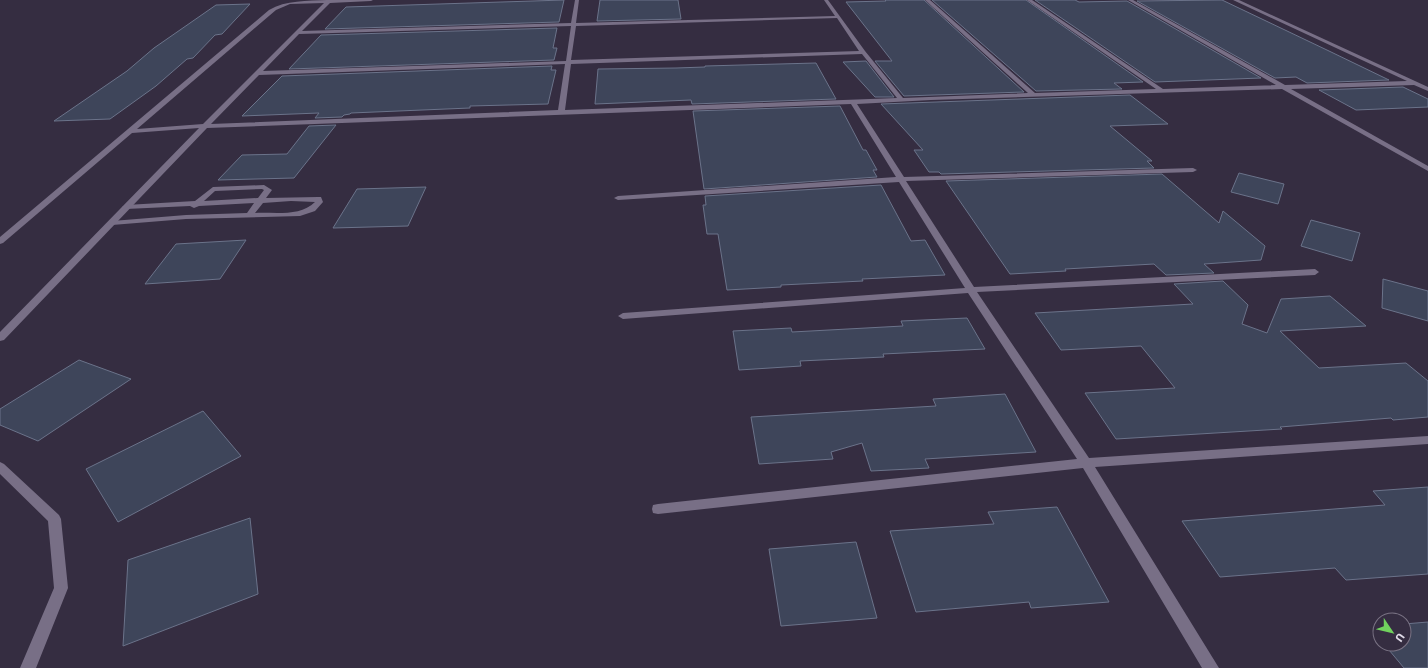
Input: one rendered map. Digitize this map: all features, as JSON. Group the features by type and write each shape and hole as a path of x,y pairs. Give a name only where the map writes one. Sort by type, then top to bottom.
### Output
{"street":[{"path":"0,241 131,131 272,9 279,5 290,3 370,0"},
{"path":"562,113 577,0"},
{"path":"826,0 864,52 902,99"},
{"path":"927,0 1033,94"},
{"path":"1029,0 1161,90"},
{"path":"1130,0 1428,169"},
{"path":"1235,0 1428,89"},
{"path":"0,338 126,207 329,1"},
{"path":"297,33 838,17"},
{"path":"257,73 864,52"},
{"path":"131,131 207,126 1033,94 1415,83"},
{"path":"853,102 903,179 971,290 1086,463 1211,668"},
{"path":"618,198 903,179 1193,170"},
{"path":"186,217 196,203 210,191 218,188 264,187 268,190 249,216"},
{"path":"112,223 186,217 300,214 306,213 319,202 318,199 313,198 126,207"},
{"path":"278,214 291,199"},
{"path":"623,316 971,290 1315,272"},
{"path":"658,509 1086,463 1428,440"},
{"path":"0,467 54,519 61,588 28,668"}],"building":[{"path":"564,0 559,22 325,29 346,7"},
{"path":"600,0 678,0 681,19 597,21"},
{"path":"885,0 924,0 1024,92 904,96 875,61 892,61 846,2 886,1"},
{"path":"932,0 1026,0 1143,82 1114,83 1122,89 1036,91"},
{"path":"1035,0 1075,0 1079,2 1127,1 1261,78 1155,82"},
{"path":"1222,0 1389,80 1307,83 1296,77 1275,78 1137,1"},
{"path":"250,4 222,34 215,35 193,58 187,59 156,86 110,119 54,121 127,71 154,48 216,5"},
{"path":"557,28 553,48 557,48 554,60 289,69 321,35"},
{"path":"866,61 894,97 875,97 843,62"},
{"path":"816,63 836,99 692,104 691,100 595,104 598,69"},
{"path":"552,66 551,70 556,70 548,104 470,106 470,108 351,113 342,117 315,118 319,113 242,116 282,76"},
{"path":"1403,87 1428,99 1428,107 1356,110 1319,90"},
{"path":"1130,95 1168,124 1110,126 1152,161 1147,161 1154,168 941,174 939,172 929,172 914,150 923,150 881,104"},
{"path":"840,106 863,150 866,150 877,170 873,170 877,177 704,189 693,111"},
{"path":"336,125 294,178 218,180 242,155 287,154 309,126"},
{"path":"1239,173 1284,184 1278,204 1231,192"},
{"path":"1162,174 1219,223 1223,211 1265,246 1261,260 1204,264 1214,273 1166,275 1154,264 1010,274 946,181"},
{"path":"881,185 911,241 925,240 945,275 862,279 863,281 781,285 781,287 727,290 718,234 707,234 703,205 706,205 705,196"},
{"path":"426,187 408,226 333,228 357,189"},
{"path":"1311,220 1360,233 1352,261 1301,246"},
{"path":"246,240 220,279 145,284 176,244"},
{"path":"1383,279 1428,291 1428,321 1382,308"},
{"path":"1223,281 1248,305 1242,324 1267,333 1281,299 1330,296 1366,326 1280,331 1319,368 1406,363 1428,381 1428,417 1393,420 1391,418 1280,427 1282,429 1116,439 1085,393 1175,388 1141,346 1061,350 1035,313 1193,304 1174,284"},
{"path":"967,318 985,349 883,354 884,357 800,361 801,366 739,370 733,331 791,328 792,332 903,326 901,321"},
{"path":"79,360 131,379 38,441 0,425 0,409"},
{"path":"1005,394 1036,452 925,459 929,468 871,471 862,443 831,452 833,459 759,464 751,417 936,406 933,399"},
{"path":"203,411 241,456 118,522 86,469"},
{"path":"1428,487 1428,574 1346,580 1335,568 1220,577 1182,521 1385,505 1373,491"},
{"path":"1057,507 1109,602 1031,608 1029,602 916,612 890,531 994,524 988,512"},
{"path":"250,518 258,594 123,646 128,560"},
{"path":"856,542 877,618 781,626 769,549"},
{"path":"1428,622 1428,668 1404,668 1391,652 1412,652 1412,623"}]}
